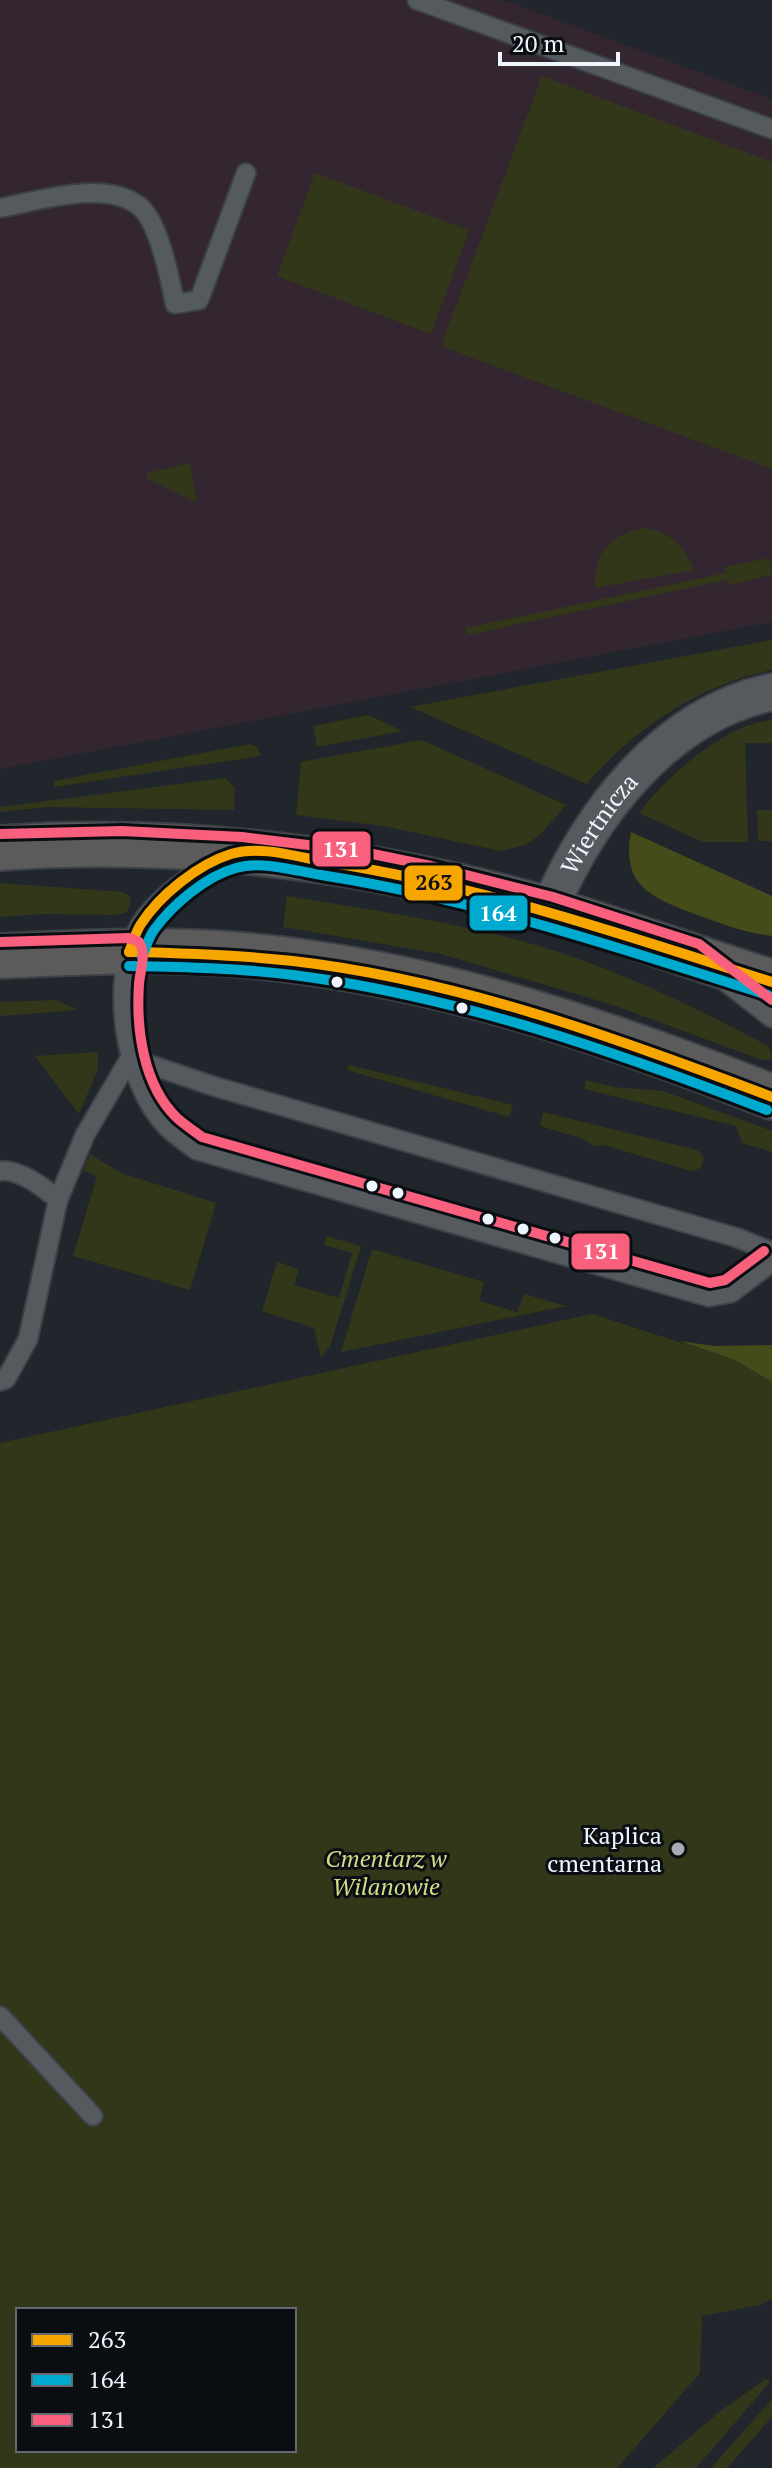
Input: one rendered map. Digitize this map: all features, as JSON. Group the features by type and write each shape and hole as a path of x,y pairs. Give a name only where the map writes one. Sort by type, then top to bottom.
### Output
{"main road":[{"path":"0,848 122,845 241,851 356,865 549,910 772,982"},
{"path":"0,956 190,951 364,971 482,997 629,1042 772,1097"}],"street":[{"name":"Wiertnicza","path":"549,910 584,841 642,766 672,740 712,713 772,692"}],"lane":[{"path":"417,0 772,129"},
{"path":"0,208 77,194 110,192 140,206 157,234 175,304 199,300 246,173"},
{"path":"241,851 198,870 159,904 140,925 129,952 124,977 130,1058 145,1096 165,1126 196,1150 709,1297 731,1293 772,1262"},
{"path":"693,957 772,1018"},
{"path":"2,1378 28,1339 58,1200 85,1135 130,1058"},
{"path":"130,1058 225,1090 738,1238 772,1252"},
{"path":"0,1171 7,1169 44,1188 58,1200"},
{"path":"0,2016 93,2116"}],"shaded area":[{"path":"0,0 503,0 772,99 772,622 0,769"}],"green space":[{"path":"542,76 772,162 772,469 441,346"},
{"path":"315,173 469,230 431,334 277,276"},
{"path":"190,463 197,503 147,479 147,473"},
{"path":"644,528 675,541 686,553 694,570 595,588 597,564 606,547 621,535"},
{"path":"769,558 772,575 728,585 727,580 467,635 465,628 725,573 724,567"},
{"path":"772,640 772,670 720,686 670,712 625,745 587,784 410,707"},
{"path":"368,715 403,731 317,747 313,726"},
{"path":"772,720 772,743 745,743 748,842 703,842 639,813 665,783 698,754 735,731"},
{"path":"422,740 566,805 542,833 526,845 501,851 383,826 296,815 301,762"},
{"path":"250,744 257,747 261,756 54,787 54,781"},
{"path":"225,778 235,788 234,810 46,807 0,812 0,807"},
{"path":"757,810 772,810 772,841 758,841"},
{"path":"631,832 772,896 772,936 744,931 700,916 669,904 645,889 631,867"},
{"path":"0,883 123,892 130,897 131,903 127,912 116,915 0,917"},
{"path":"287,896 467,928 573,957 697,1009 768,1046 772,1056 770,1060 762,1060 613,1005 441,954 283,927"},
{"path":"56,1000 78,1010 0,1016 0,1002"},
{"path":"98,1052 98,1069 79,1114 35,1056"},
{"path":"349,1065 513,1105 509,1117 347,1070"},
{"path":"586,1080 614,1087 663,1091 772,1131 772,1152 742,1143 736,1126 584,1089"},
{"path":"543,1112 697,1150 704,1157 701,1168 691,1171 604,1145 594,1146 583,1139 540,1126"},
{"path":"90,1154 121,1173 216,1203 190,1290 73,1256 97,1176 83,1171"},
{"path":"326,1236 361,1246 330,1347 321,1357 314,1328 262,1311 277,1262 299,1269 294,1285 339,1298 352,1253 324,1245"},
{"path":"372,1249 484,1282 479,1301 517,1312 524,1294 567,1306 341,1352"},
{"name":"Cmentarz w Wilanowie","path":"592,1314 735,1360 772,1382 772,2299 760,2305 702,2316 700,2373 617,2468 0,2468 0,1443"},
{"path":"679,1341 714,1346 772,1345 772,1382 735,1360"},
{"path":"766,2379 770,2382 696,2468 653,2468 723,2409"},
{"path":"772,2399 772,2417 727,2468 711,2468"}],"transit line":[{"name":"131","path":"0,834 122,831 242,837 358,851 431,866 553,897 699,944 772,1000"},
{"name":"263","path":"129,952 139,927 149,913 193,873 231,854 267,851 384,872 496,898 772,982"},
{"name":"164","path":"142,957 150,936 161,920 180,902 225,872 258,865 383,886 494,912 768,995"},
{"name":"131","path":"0,942 129,938 139,942 143,957 139,1019 149,1073 165,1105 202,1137 710,1283 725,1280 764,1251"},
{"name":"263","path":"129,952 293,961 416,982 596,1033 772,1097"},
{"name":"164","path":"129,966 211,968 293,975 415,997 534,1028 767,1110"}],"place":[{"name":"Kaplica cmentarna","path":"678,1849"}]}
